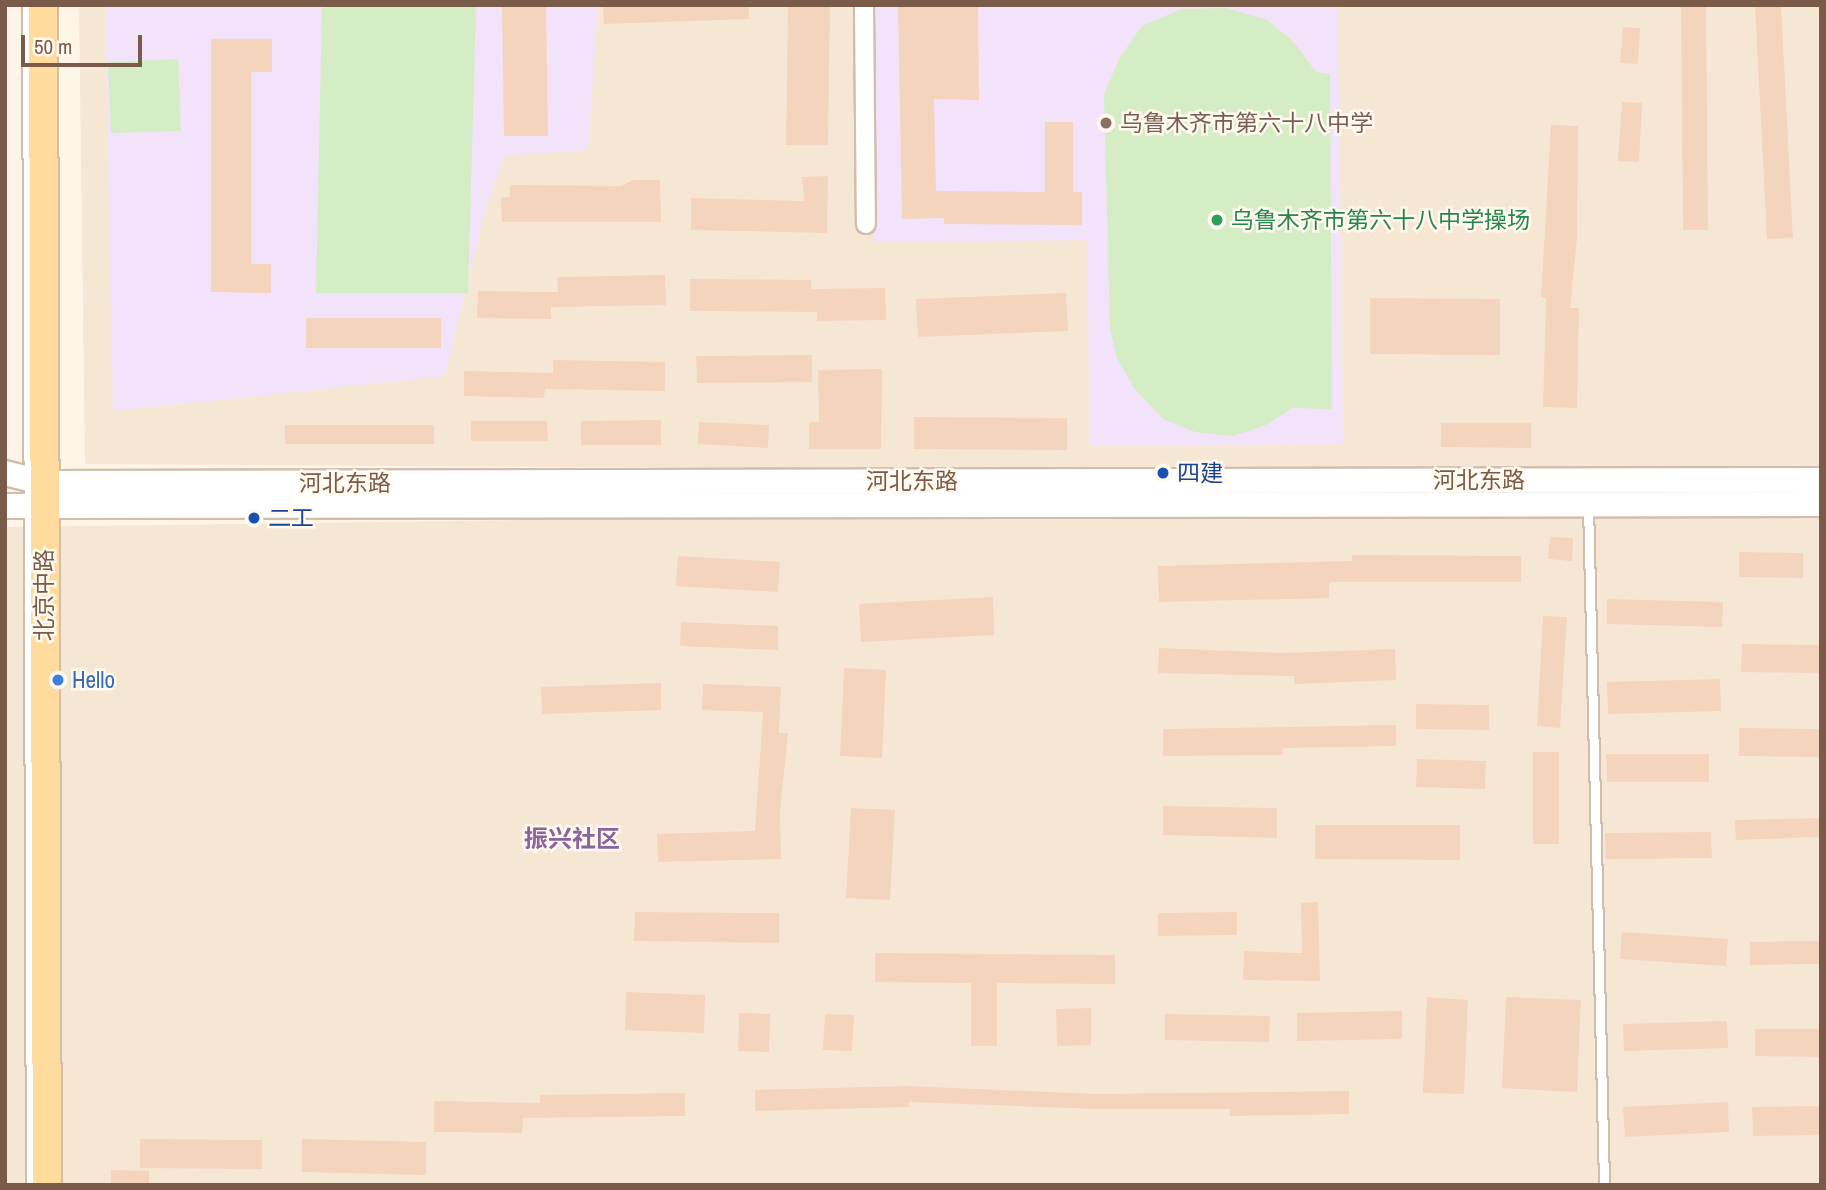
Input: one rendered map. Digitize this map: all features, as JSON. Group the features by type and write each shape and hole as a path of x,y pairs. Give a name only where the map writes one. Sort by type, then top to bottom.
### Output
{"main road":[{"name":"北京中路","path":"43,5 31,497 47,1185"},
{"name":"河北东路","path":"5,473 31,497 1821,480"},
{"path":"31,497 1821,504"}],"street":[{"path":"864,5 866,224"}],"lane":[{"path":"27,5 31,497 31,1185"},
{"path":"1588,503 1604,1185"}],"shaded area":[{"path":"79,5 1821,5 1821,475 85,464"},
{"path":"105,5 598,5 588,150 504,156 485,211 445,376 113,411"},
{"name":"乌鲁木齐市第六十八中学","path":"871,5 1338,5 1343,444 1090,446 1087,240 874,242"},
{"path":"1821,503 1821,1185 5,1185 5,527"}],"green space":[{"path":"322,5 476,5 468,293 316,293"},
{"path":"1226,8 1267,20 1294,42 1316,72 1330,74 1332,409 1292,408 1266,425 1233,436 1195,432 1163,419 1134,388 1117,358 1110,330 1104,94 1120,57 1142,26 1181,9"},
{"path":"178,59 181,131 111,133 108,62"}],"building":[{"path":"502,5 546,5 548,136 504,136"},
{"path":"603,5 749,5 749,19 604,24"},
{"path":"788,5 830,5 828,145 786,145"},
{"path":"898,5 978,5 979,100 934,99 936,191 1045,192 1045,122 1073,122 1073,192 1082,192 1082,225 944,224 944,218 902,219"},
{"path":"1681,5 1706,5 1708,230 1683,230"},
{"path":"1755,5 1781,5 1793,238 1767,239"},
{"path":"1623,27 1640,28 1638,64 1620,63"},
{"path":"211,39 272,39 272,72 251,72 251,264 271,264 271,293 211,292"},
{"path":"1622,102 1642,103 1639,162 1618,161"},
{"path":"1551,125 1578,126 1577,238 1570,308 1579,308 1577,408 1543,407 1546,298 1541,297"},
{"path":"828,176 827,233 691,230 691,198 804,201 802,177"},
{"path":"633,180 660,180 661,222 502,222 501,198 510,197 510,185 621,186"},
{"path":"665,275 666,305 551,307 551,319 477,318 478,291 558,292 557,277"},
{"path":"690,279 811,280 811,289 885,288 886,320 817,321 817,312 690,311"},
{"path":"1066,293 1068,331 918,337 916,299"},
{"path":"1370,298 1500,299 1500,355 1370,354"},
{"path":"306,318 441,318 441,348 306,348"},
{"path":"812,355 812,382 697,383 696,356"},
{"path":"553,360 665,362 665,391 545,389 544,398 464,396 464,371 553,373"},
{"path":"882,369 881,449 809,449 809,422 819,422 818,370"},
{"path":"914,417 1067,418 1067,450 914,449"},
{"path":"661,420 661,445 581,445 581,421"},
{"path":"471,421 547,421 548,441 471,441"},
{"path":"699,422 769,425 768,448 698,444"},
{"path":"1441,423 1531,423 1531,448 1441,447"},
{"path":"285,425 434,425 434,444 285,444"},
{"path":"1550,537 1573,538 1572,561 1548,559"},
{"path":"1739,552 1803,553 1803,578 1739,577"},
{"path":"1352,555 1521,556 1521,582 1329,582 1329,598 1159,602 1158,566 1352,561"},
{"path":"678,556 780,562 778,592 676,586"},
{"path":"993,597 994,635 861,642 859,604"},
{"path":"1607,599 1723,602 1722,627 1607,624"},
{"path":"1543,616 1567,617 1560,728 1537,726"},
{"path":"681,622 778,626 778,650 680,646"},
{"path":"1742,644 1821,645 1821,673 1741,672"},
{"path":"1159,648 1283,653 1395,649 1396,680 1295,684 1294,676 1158,673"},
{"path":"844,668 886,670 882,758 840,756"},
{"path":"1720,679 1721,711 1608,714 1607,682"},
{"path":"661,683 661,710 542,714 541,687"},
{"path":"703,684 781,687 779,733 788,733 780,812 781,859 658,862 657,834 755,831 763,712 702,710"},
{"path":"1416,704 1489,705 1489,730 1416,729"},
{"path":"1396,725 1396,746 1283,748 1283,755 1163,756 1163,729"},
{"path":"1739,728 1821,729 1821,757 1739,756"},
{"path":"1533,752 1559,752 1559,844 1533,844"},
{"path":"1606,754 1709,754 1709,782 1607,782"},
{"path":"1417,759 1486,761 1485,789 1416,787"},
{"path":"1163,806 1277,808 1277,838 1163,835"},
{"path":"851,808 895,810 890,900 846,898"},
{"path":"1821,818 1821,837 1736,840 1735,820"},
{"path":"1315,825 1460,825 1460,860 1315,859"},
{"path":"1711,832 1712,858 1606,859 1605,833"},
{"path":"1318,902 1320,981 1243,980 1244,951 1302,953 1301,903"},
{"path":"635,912 779,913 779,943 634,941"},
{"path":"1237,912 1237,935 1158,936 1158,913"},
{"path":"1622,932 1728,939 1726,966 1620,959"},
{"path":"1821,941 1821,964 1750,965 1750,942"},
{"path":"875,953 1115,955 1115,984 997,983 997,1046 971,1046 971,983 875,982"},
{"path":"626,992 705,995 704,1033 625,1030"},
{"path":"1427,997 1468,1000 1464,1094 1423,1093"},
{"path":"1506,997 1581,1000 1577,1092 1502,1088"},
{"path":"1091,1008 1091,1045 1057,1046 1056,1009"},
{"path":"1402,1011 1402,1039 1297,1041 1297,1013"},
{"path":"739,1013 770,1014 769,1052 738,1051"},
{"path":"825,1014 854,1015 852,1051 823,1050"},
{"path":"1165,1014 1270,1016 1269,1042 1165,1040"},
{"path":"1727,1021 1728,1048 1624,1051 1623,1024"},
{"path":"1755,1029 1821,1029 1821,1057 1755,1056"},
{"path":"908,1086 1095,1094 1349,1091 1349,1114 1230,1116 1230,1109 1096,1109 909,1102 909,1107 755,1111 755,1090"},
{"path":"685,1093 685,1116 523,1118 522,1133 434,1132 434,1101 540,1103 540,1095"},
{"path":"1728,1102 1729,1132 1625,1137 1623,1107"},
{"path":"1821,1106 1821,1135 1753,1136 1752,1107"},
{"path":"140,1139 262,1140 262,1169 140,1168"},
{"path":"302,1139 426,1142 426,1175 302,1172"},
{"path":"111,1170 149,1171 149,1185 111,1185"}],"place":[{"name":"乌鲁木齐市第六十八中学","path":"1106,123"},
{"name":"乌鲁木齐市第六十八中学操场","path":"1217,220"},
{"name":"四建","path":"1163,473"},
{"name":"二工","path":"254,518"},
{"name":"Hello","path":"58,680"}],"district":[{"name":"振兴社区","path":"572,839"}]}
